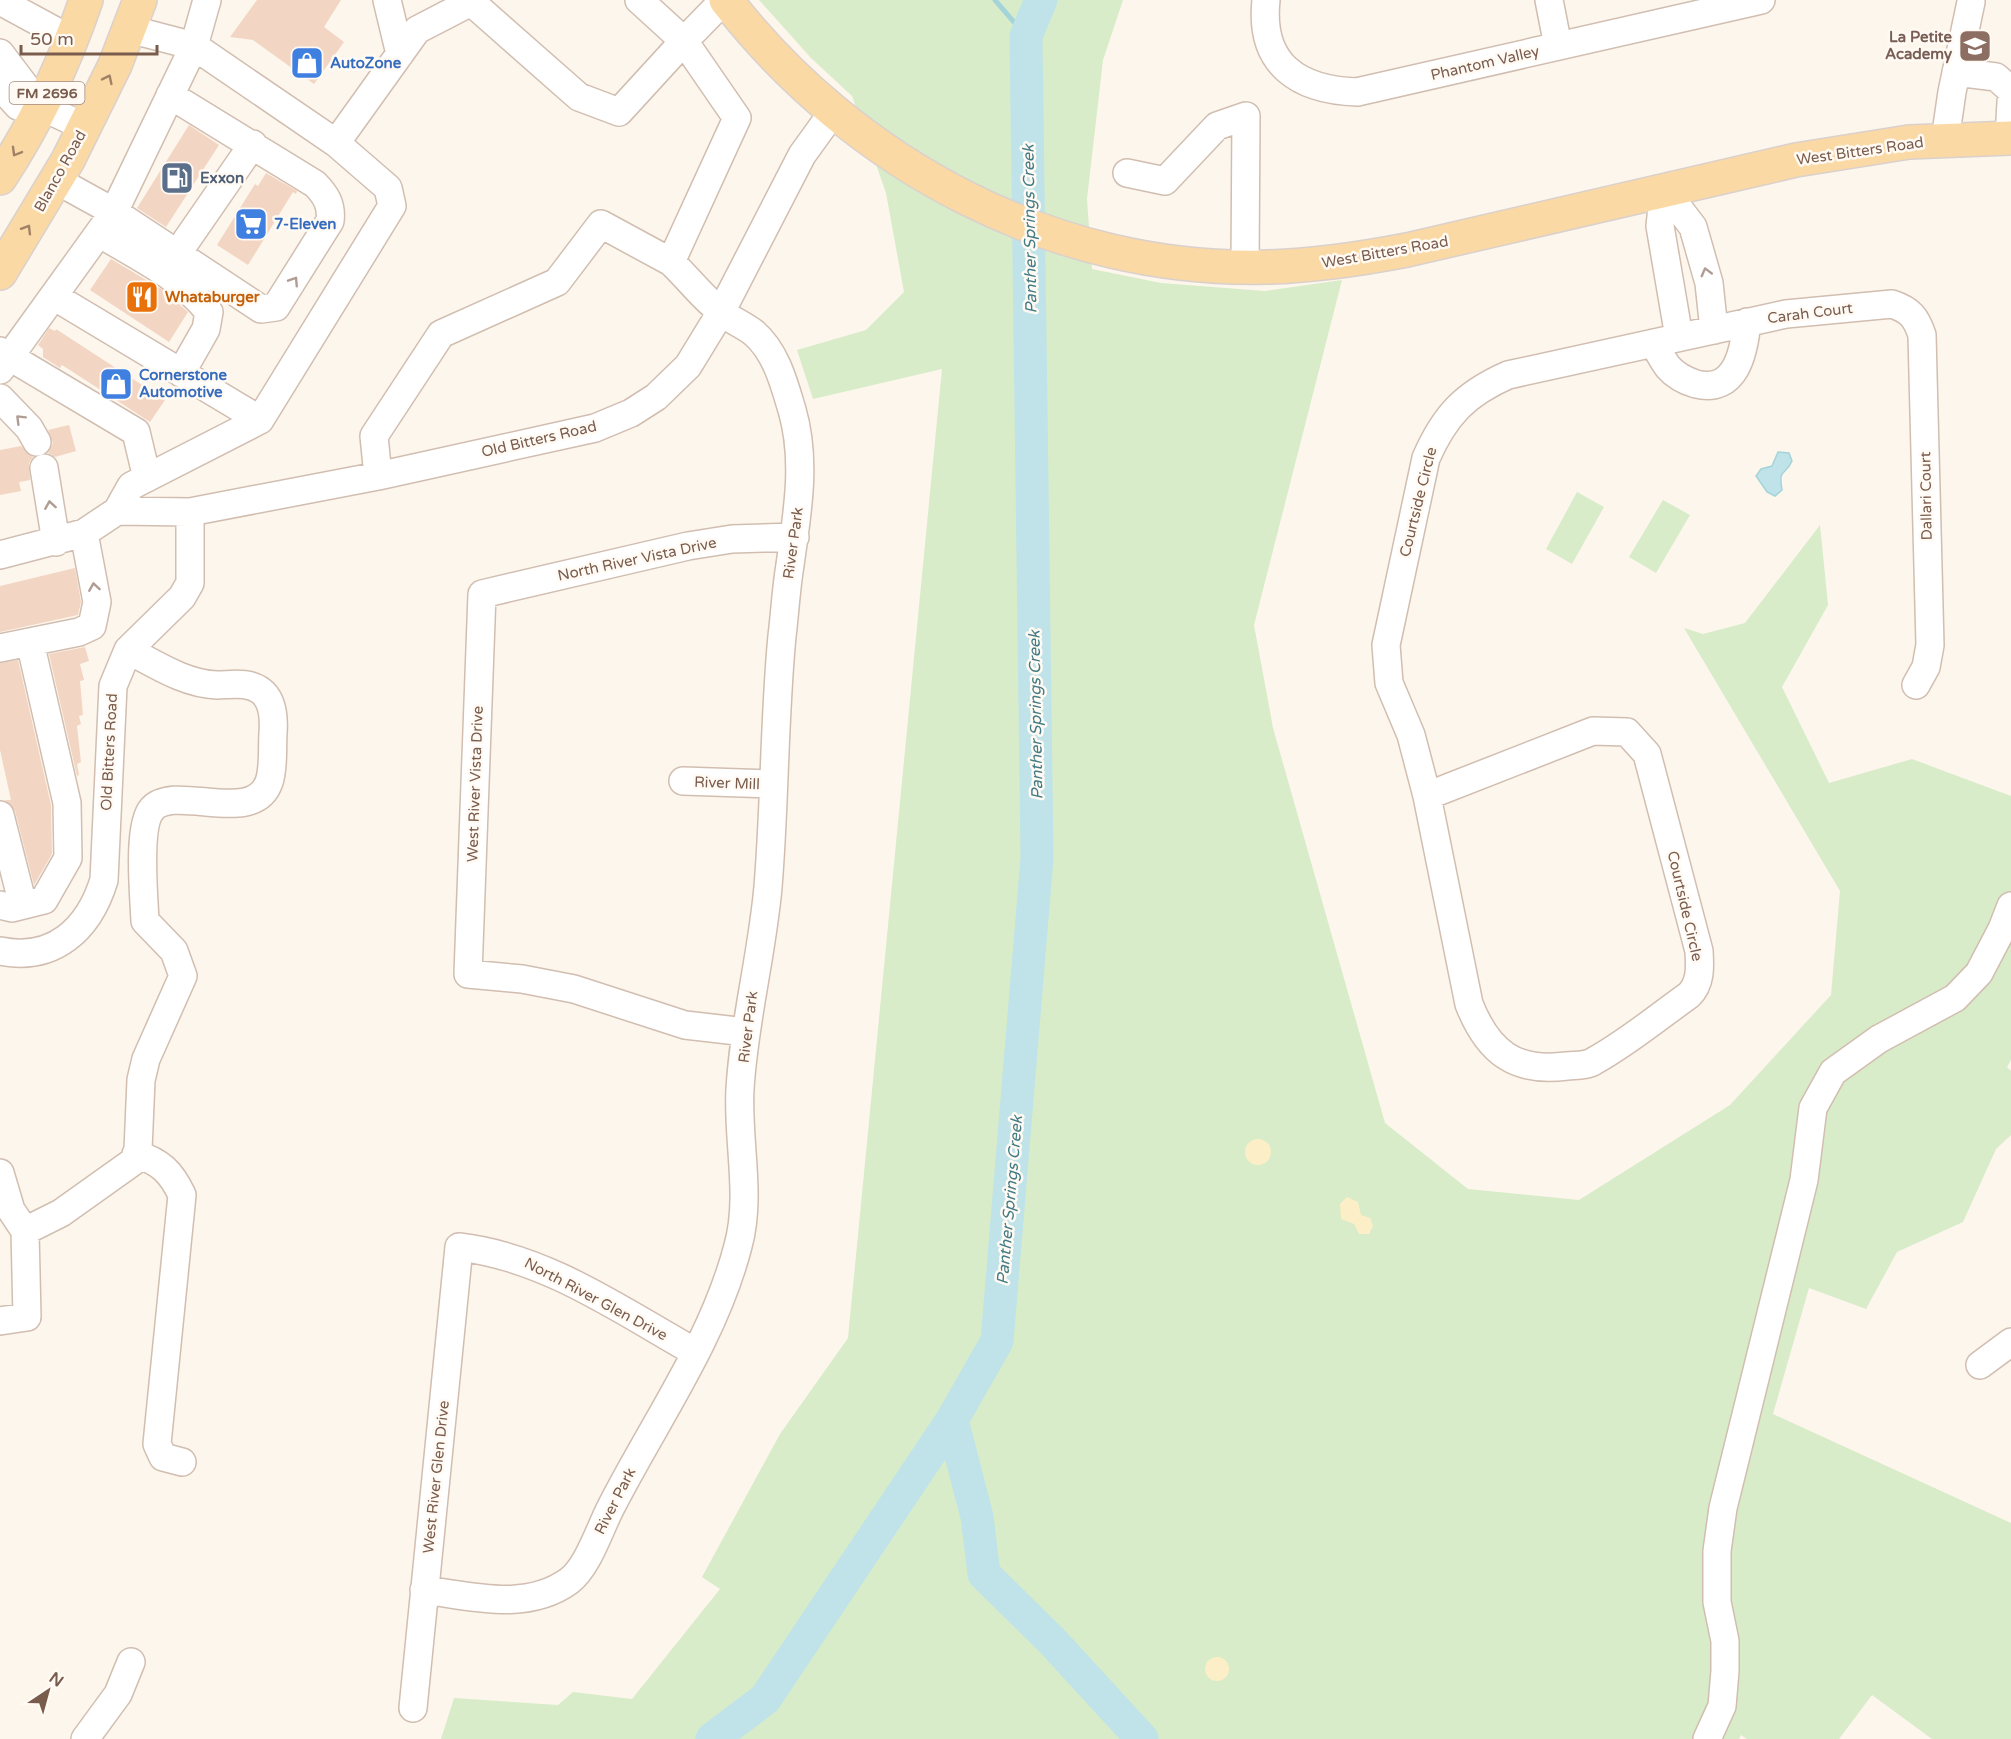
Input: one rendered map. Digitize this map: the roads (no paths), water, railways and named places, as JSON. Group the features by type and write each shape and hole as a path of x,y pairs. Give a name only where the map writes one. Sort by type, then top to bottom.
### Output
{"main road":[{"name":"West Bitters Road","path":"725,0 752,34 800,84 873,143 932,181 994,212 1060,237 1102,248 1196,265 1328,264 1385,254 1796,160 1909,142 2010,138"},
{"name":"FM 2696","path":"0,178 40,106 72,40 85,2"},
{"path":"85,2 135,15"},
{"name":"Blanco Road","path":"0,273 57,180 85,127 115,65 135,15"}],"street":[{"path":"147,478 136,432 4,359 55,297 106,223 194,46 207,0"},
{"path":"387,0 400,54"},
{"path":"639,0 684,40 737,118 671,262"},
{"path":"336,143 417,30 472,1 579,98 620,112 684,40 725,0"},
{"name":"Phantom Valley","path":"1266,0 1263,20 1272,50 1288,73 1309,85 1332,91 1358,92 1761,0"},
{"path":"1549,0 1558,46"},
{"path":"0,2 72,40"},
{"path":"1945,140 1971,2"},
{"path":"0,555 84,533 117,511 131,486 260,420 392,206 388,188 336,143 194,46 135,15"},
{"path":"0,53 40,106"},
{"path":"1956,72 1996,77 2011,90"},
{"path":"0,86 18,106 40,106 85,127"},
{"path":"106,223 177,254 261,309 276,307 330,221 332,208 324,193 315,184 250,149 170,95"},
{"path":"2010,138 2011,102"},
{"name":"Old Bitters Road","path":"117,511 190,512 378,476 595,428 632,413 656,397 688,366 721,312 802,155 833,112"},
{"path":"1127,173 1165,181 1217,126 1246,116 1245,266"},
{"path":"250,149 269,169"},
{"path":"177,254 250,149"},
{"path":"57,180 197,297 209,312 206,329 181,373"},
{"path":"299,188 319,202 330,221"},
{"path":"1664,189 1693,227 1709,283 1714,330"},
{"path":"1664,189 1660,226 1679,337"},
{"name":"River Park","path":"378,476 374,436 441,334 557,282 601,224 671,262 721,312 756,334 775,360 794,415 800,476 780,661 767,897 746,1032 740,1092 743,1169 740,1242 725,1287 695,1352 610,1508 592,1548 572,1580 537,1597 510,1600 424,1590"},
{"path":"55,297 260,420"},
{"name":"Carah Court","path":"1714,330 1786,314 1892,304 1907,309"},
{"name":"Dallari Court","path":"1907,309 1917,320 1922,335 1924,382 1930,645 1926,667 1916,685"},
{"path":"1653,342 1669,368 1686,381 1708,387 1721,382 1736,369 1744,350 1748,322"},
{"name":"Courtside Circle","path":"1427,796 1593,731 1627,732 1647,754 1684,893 1699,951 1700,971 1695,989 1592,1063 1542,1069 1517,1063 1495,1048 1478,1028 1469,1004 1427,796 1411,735 1389,683 1386,645 1426,458 1437,434 1462,402 1483,386 1508,375 1714,330"},
{"path":"0,398 29,428 37,442"},
{"path":"44,468 56,542"},
{"name":"Old Bitters Road","path":"0,951 15,954 35,953 52,948 80,926 98,899 104,880 113,686 128,651 182,597 190,583 190,512"},
{"path":"0,648 79,632 92,626 97,602 84,533"},
{"name":"North River Vista Drive","path":"482,594 688,546 732,539 795,537"},
{"name":"West River Vista Drive","path":"482,594 468,974 522,979 574,989 685,1025 746,1032"},
{"path":"0,815 12,905 44,900 68,858 67,803 30,642"},
{"path":"25,1231 89,1195 134,1161 141,1080 146,1059 183,976 174,951 145,921 146,826 151,810 161,802 234,803 253,800 266,790 270,780 274,720 269,698 261,690 237,684 215,685 185,678 128,651"},
{"name":"River Mill","path":"682,781 772,784"},
{"path":"1707,1739 1722,1706 1725,1671 1725,1641 1717,1602 1716,1551 1723,1508 1804,1180 1813,1108 1833,1072 1879,1039 1956,998 1979,972 2002,929 2011,906"},
{"path":"136,1154 154,1160 172,1174 182,1195 156,1444 162,1457 182,1462"},
{"path":"0,1173 11,1210 25,1231 27,1317 0,1321"},
{"name":"North River Glen Drive","path":"459,1247 489,1250 535,1264 695,1352"},
{"name":"West River Glen Drive","path":"413,1708 459,1247"},
{"path":"1980,1365 2011,1342"},
{"path":"85,1739 118,1694 131,1662"}],"water":[{"path":"1778,452 1789,453 1792,461 1782,475 1782,490 1775,496 1767,492 1756,476 1761,469 1772,466"}],"waterway":[{"path":"995,0 1026,36"},
{"name":"Panther Springs Creek","path":"712,1739 765,1699 952,1420 997,1341 1037,858 1026,36 1041,0"},
{"name":"Panther Springs Creek","path":"952,1420 977,1517 984,1574 1053,1642 1142,1739"}],"place":[{"name":"La Petite Academy","path":"1975,46"},
{"name":"AutoZone","path":"307,63"},
{"name":"Exxon","path":"177,178"},
{"name":"7-Eleven","path":"251,224"},
{"name":"Whataburger","path":"142,297"},
{"name":"Cornerstone Automotive","path":"116,384"}]}
